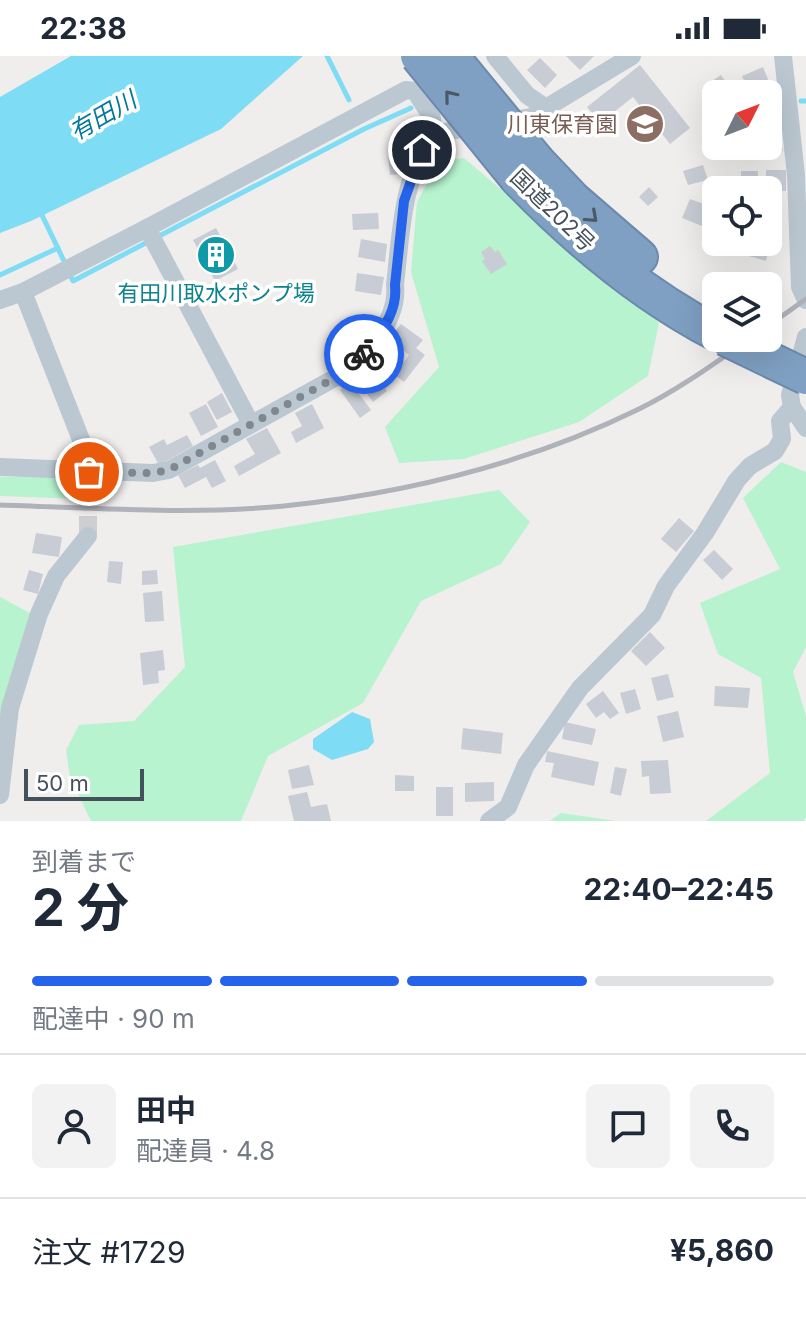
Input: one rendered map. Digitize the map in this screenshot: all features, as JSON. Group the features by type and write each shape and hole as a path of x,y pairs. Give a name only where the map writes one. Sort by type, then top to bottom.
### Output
{"highway":[{"name":"国道202号","path":"418,56 527,170 574,200 702,312"},
{"name":"国道202号","path":"451,56 527,170"},
{"path":"782,342 806,353"},
{"path":"751,352 806,377"}],"street":[{"path":"495,56 527,95 546,108"},
{"path":"433,134 531,117 632,56"},
{"path":"783,56 796,175 800,287 806,300"},
{"path":"0,300 152,236 406,90 415,91 432,118 433,134 422,150 404,201 393,313 360,360 340,375 169,470 88,480 0,467"},
{"path":"152,236 251,424"},
{"path":"23,292 89,460 88,480"},
{"path":"806,337 790,395 792,407 806,428"},
{"path":"489,821 508,807 526,765 580,688 652,615 666,586 705,533 737,480 750,466 775,451 782,439 780,421 792,407"},
{"path":"0,795 10,708 39,614 56,576 88,536"}],"green space":[{"path":"464,158 659,323 648,376 579,422 464,459 399,463 385,427 439,367 411,272 417,202 439,162"},
{"path":"781,462 806,472 806,647 793,672 806,716 806,816 804,821 706,821 770,773 761,678 718,654 700,603 780,569 743,498"},
{"path":"0,477 74,477 80,499 0,496"},
{"path":"499,490 530,522 501,564 421,601 363,703 268,756 241,821 91,821 70,777 66,750 79,725 134,721 185,667 173,547"},
{"path":"0,597 30,613 0,721"},
{"path":"561,813 616,821 550,821"}],"water":[{"name":"有田川","path":"71,56 303,56 221,129 0,233 0,97"},
{"path":"352,712 370,719 374,742 368,749 332,760 313,749 313,739"}],"building":[{"path":"566,56 594,56 580,70"},
{"path":"540,58 557,75 545,88 527,70"},
{"path":"640,65 690,128 670,144 633,97 600,123 587,107"},
{"path":"763,67 768,80 744,80 742,76"},
{"path":"403,154 404,174 390,175 388,155"},
{"path":"703,165 707,176 702,176 702,182 688,185 683,171"},
{"path":"766,170 786,170 786,191 782,191 782,176 766,176"},
{"path":"741,171 758,171 758,176 741,176"},
{"path":"649,187 658,197 648,206 639,197"},
{"path":"690,199 702,203 702,226 682,218"},
{"path":"378,213 379,229 353,230 352,214"},
{"name":"有田川取水ポンプ場","path":"216,228 238,269 215,281 193,240"},
{"path":"361,239 387,244 385,262 358,257"},
{"path":"490,246 495,252 498,250 507,264 491,274 482,261 485,259 481,252"},
{"path":"749,256 767,256 766,261"},
{"path":"357,273 384,277 381,295 355,291"},
{"path":"401,324 423,340 416,348 425,355 404,382 395,375 409,355 389,339"},
{"path":"371,370 387,391 373,402 357,380"},
{"path":"351,383 371,410 360,418 340,390"},
{"path":"222,393 232,412 217,420 207,402"},
{"path":"206,404 218,427 201,436 189,413"},
{"path":"312,404 324,428 296,443 291,432 302,426 295,413"},
{"path":"267,428 281,453 239,476 234,466 255,454 246,439"},
{"path":"187,435 193,446 159,465 149,447 164,439 167,445"},
{"path":"215,460 226,481 212,488 206,477 185,488 178,475"},
{"path":"679,518 694,531 676,552 661,539"},
{"path":"36,533 62,537 59,557 32,553"},
{"path":"714,550 733,569 722,580 703,560"},
{"path":"109,561 123,562 121,584 107,582"},
{"path":"29,570 43,574 38,594 23,590"},
{"path":"157,570 158,584 142,585 142,571"},
{"path":"162,591 164,621 145,622 143,593"},
{"path":"650,632 665,648 646,666 631,651"},
{"path":"163,650 165,670 158,671 159,683 143,685 140,653"},
{"path":"668,674 674,697 657,701 651,678"},
{"path":"715,686 750,688 748,708 714,706"},
{"path":"635,689 641,709 626,714 620,693"},
{"path":"603,691 619,713 610,719 604,712 596,718 586,704"},
{"path":"678,711 684,737 663,742 657,716"},
{"path":"565,722 596,729 592,745 562,739"},
{"path":"463,728 503,733 501,754 461,749"},
{"path":"547,751 599,762 594,786 551,777 554,763 545,762"},
{"path":"668,760 671,793 650,794 649,776 642,777 641,761"},
{"path":"309,765 314,785 292,789 288,770"},
{"path":"615,767 627,769 621,796 610,793"},
{"path":"395,775 414,776 414,791 395,791"},
{"path":"494,782 494,801 465,802 465,783"},
{"path":"436,787 453,787 453,816 436,816"},
{"path":"307,792 311,807 327,804 331,821 294,821 288,796"}],"waterway":[{"path":"327,56 349,100"},
{"path":"801,101 806,101"},
{"path":"70,275 73,281 364,129 411,108"},
{"path":"41,213 64,261"},
{"path":"0,275 58,248"}],"tunnel":[{"path":"88,489 88,536"}],"railway":[{"path":"782,316 806,299"},
{"path":"0,505 142,510 249,509 330,500 421,484 510,460 597,428 668,393 731,352"}],"way so far":[{"path":"89,472 153,473 169,470 340,375 364,354"}],"place":[{"name":"川東保育園","path":"645,124"},
{"name":"有田川取水ポンプ場","path":"216,255"}],"route":[{"path":"364,354 393,313 404,201 422,150"}]}
